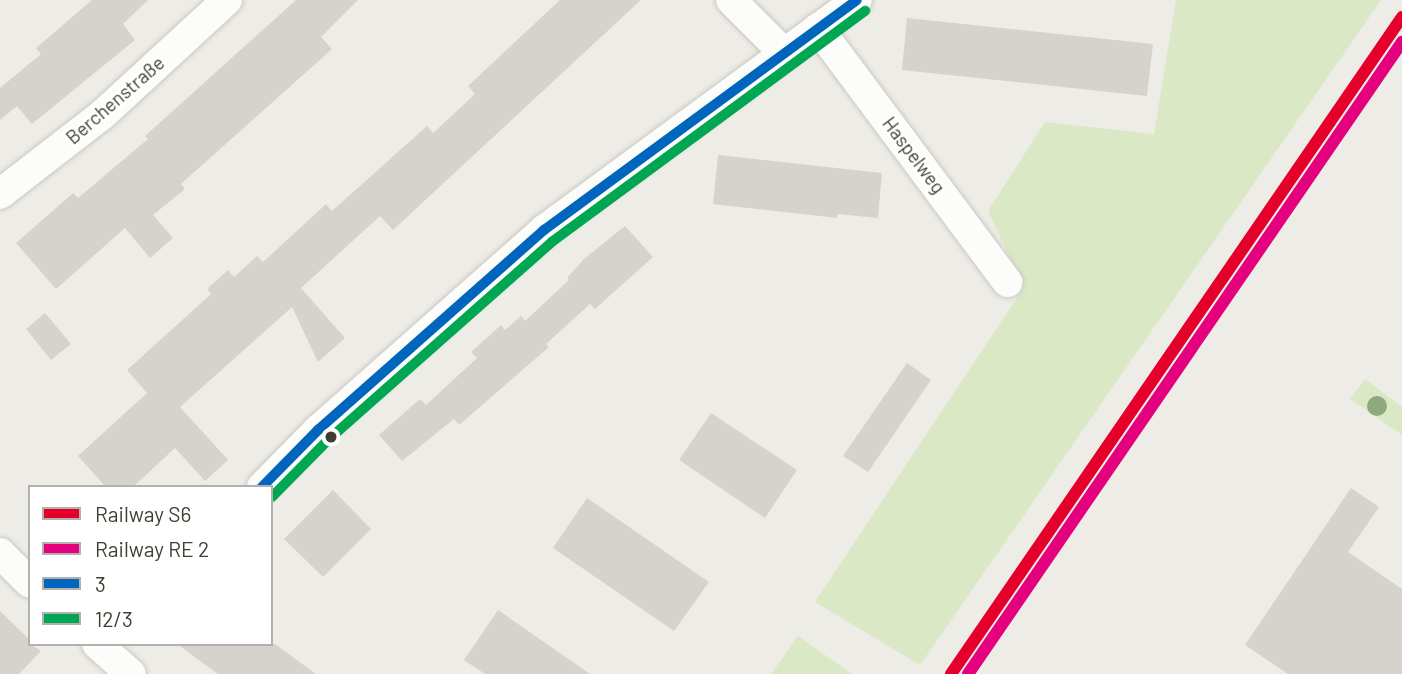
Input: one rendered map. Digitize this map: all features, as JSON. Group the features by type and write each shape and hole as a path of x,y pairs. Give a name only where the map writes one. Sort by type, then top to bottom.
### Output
{"street":[{"name":"Berchenstraße","path":"0,194 102,115 227,0"},
{"path":"731,0 783,52"},
{"path":"264,485 318,430 544,230 857,0"},
{"name":"Haspelweg","path":"818,28 1007,282"},
{"path":"0,553 28,581"},
{"path":"103,654 131,674"}],"green space":[{"path":"1176,0 1381,0 920,665 815,602 1024,287 988,211 1045,122 1154,134"},
{"path":"1365,379 1402,407 1402,435 1350,399"},
{"path":"798,636 852,674 771,674"}],"building":[{"path":"92,0 148,0 123,24 135,40 32,124 17,106 0,120 0,88 41,54 36,48"},
{"path":"296,0 358,0 321,37 332,49 181,184 185,189 153,215 173,238 150,258 125,228 56,289 16,243 73,193 78,198 148,139 145,136"},
{"path":"560,0 641,0 393,230 380,216 301,288 345,338 318,362 292,307 180,407 228,460 205,481 175,448 135,485 104,485 78,456 147,393 127,370 211,294 207,289 228,270 234,277 257,256 263,262 326,204 332,211 427,126 433,133 475,94 468,86"},
{"path":"907,18 1153,44 1147,96 902,70"},
{"path":"718,155 882,173 878,218 838,214 837,218 713,204"},
{"path":"625,226 653,257 595,309 590,304 546,344 549,347 459,425 454,419 402,461 379,435 420,399 426,405 477,358 471,352 501,325 505,330 521,316 525,321 569,280 567,278 584,259"},
{"path":"45,313 71,344 51,360 26,329"},
{"path":"907,363 931,380 868,472 843,456"},
{"path":"711,413 797,470 765,518 679,460"},
{"path":"1351,488 1379,507 1348,552 1402,589 1402,674 1288,674 1245,645"},
{"path":"333,490 371,529 323,577 284,539"},
{"path":"587,498 709,582 674,631 553,548"},
{"path":"498,610 590,674 485,674 464,660"},
{"path":"0,611 28,638 28,646 41,651 19,674 0,674"},
{"path":"275,644 316,674 218,674 180,646"}],"rail line":[{"name":"S6","path":"951,674 1402,17"}],"transit line":[{"name":"3","path":"264,485 318,430 544,230 857,0"},
{"name":"12/3","path":"273,496 328,440 553,241 865,11"},
{"path":"968,674 1402,42"}]}
